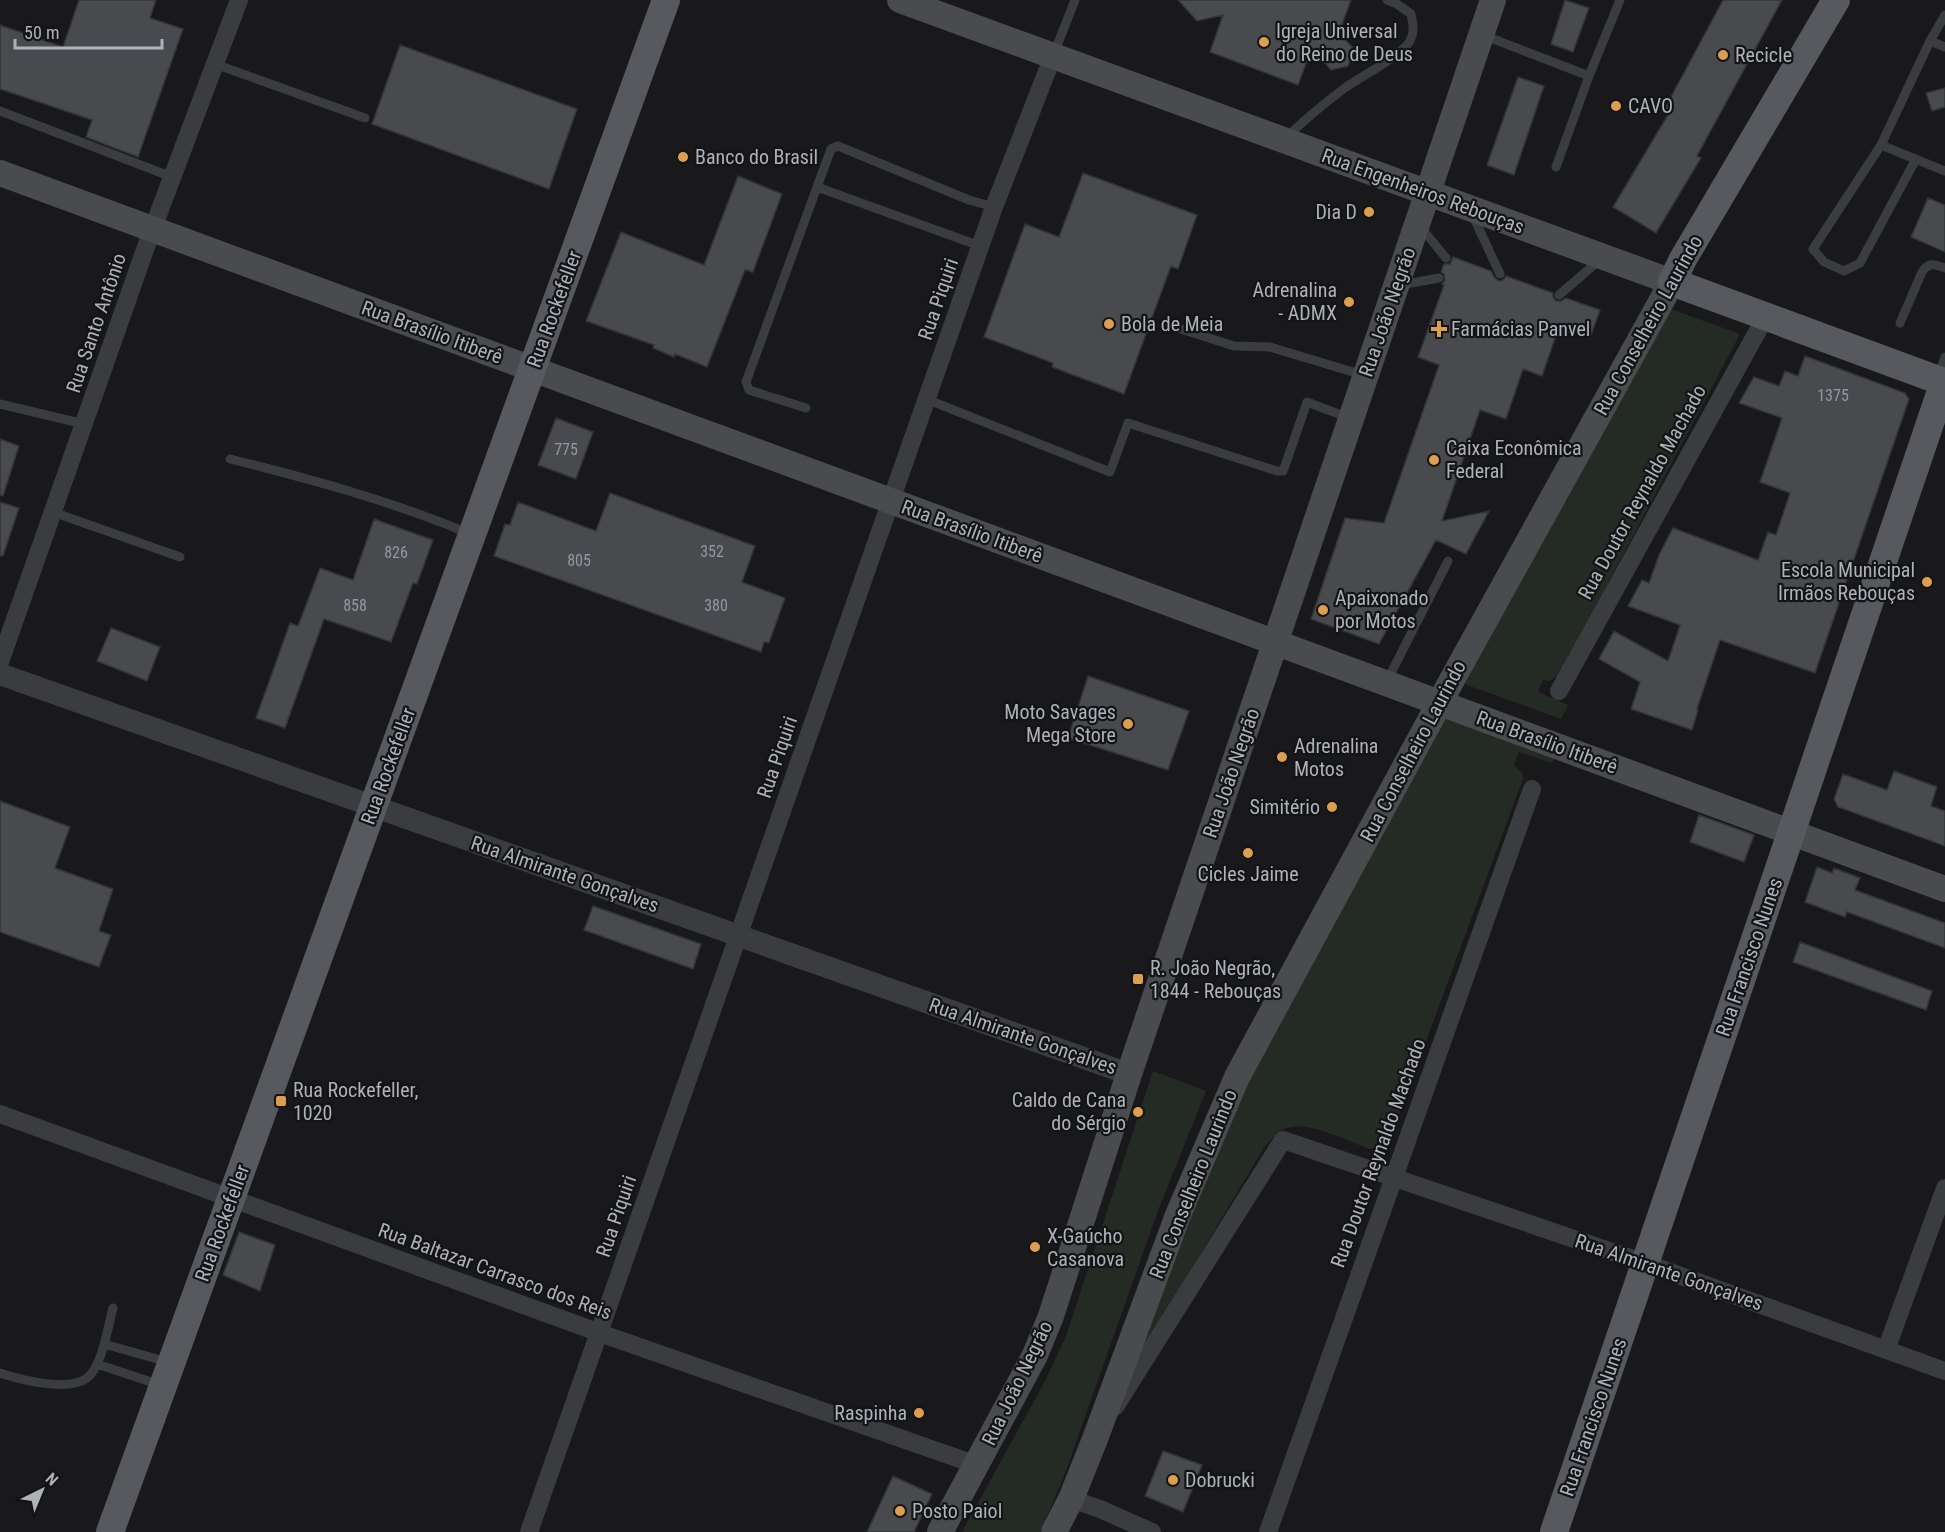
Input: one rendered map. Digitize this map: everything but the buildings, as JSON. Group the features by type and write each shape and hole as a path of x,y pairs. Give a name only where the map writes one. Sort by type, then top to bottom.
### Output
{"main road":[{"name":"Rua Rockefeller","path":"110,1532 666,0"},
{"name":"Rua Engenheiros Rebouças","path":"900,0 1766,316 1943,375"},
{"name":"Rua João Negrão","path":"940,1532 1035,1355 1051,1316 1129,1074 1493,0"},
{"name":"Rua Conselheiro Laurindo","path":"1054,1532 1071,1499 1178,1215 1237,1077 1689,249 1836,0"},
{"name":"Rua Brasílio Itiberê","path":"0,173 1945,889"},
{"name":"Rua Francisco Nunes","path":"1554,1532 1943,375"}],"street":[{"name":"Rua Santo Antônio","path":"0,662 152,229 239,0"},
{"name":"Rua Piquiri","path":"529,1532 993,207 1053,56"},
{"name":"Rua Doutor Reynaldo Machado","path":"1559,691 1766,316"},
{"name":"Rua Almirante Gonçalves","path":"0,674 1129,1074"},
{"name":"Rua Doutor Reynaldo Machado","path":"1268,1532 1532,789"},
{"name":"Rua Baltazar Carrasco dos Reis","path":"0,1114 598,1333 977,1465"},
{"name":"Rua Almirante Gonçalves","path":"1095,1439 1283,1140 1645,1263 1945,1371"},
{"path":"1886,1350 1945,1188"},
{"path":"1071,1499 1152,1532"}],"lane":[{"name":"Rua Piquiri","path":"1053,56 1075,0"},
{"path":"1284,140 1345,88 1400,51 1410,41 1414,28 1411,14 1387,0"},
{"path":"1556,167 1620,0"},
{"path":"1916,159 1860,263 1844,272 1824,262 1813,249 1881,145 1930,41 1945,15"},
{"path":"1481,34 1589,76"},
{"path":"1930,41 1945,47"},
{"path":"215,64 365,118"},
{"path":"0,111 172,177"},
{"path":"1881,145 1945,171"},
{"path":"806,408 749,390 746,382 831,149 838,146 969,200 993,207"},
{"path":"817,187 980,246"},
{"path":"1469,208 1500,274"},
{"path":"1417,224 1446,258"},
{"path":"1559,295 1604,257"},
{"path":"1900,323 1926,266 1933,264 1945,268"},
{"path":"1396,286 1439,278"},
{"path":"1175,327 1234,346 1270,347 1334,364 1366,376"},
{"path":"926,399 1110,472 1128,423 1282,471 1307,402 1352,418"},
{"path":"0,404 84,424"},
{"path":"230,459 314,479 442,522 472,535"},
{"path":"53,512 180,557"},
{"path":"1386,683 1448,561"},
{"path":"0,1373 63,1386 87,1378 97,1364 113,1308"},
{"path":"104,1344 167,1374"},
{"path":"97,1364 167,1374"}],"shaded area":[{"path":"1668,308 1740,334 1560,674 1549,681 1543,680 1538,692 1568,705 1561,719 1467,685 1464,680"},
{"path":"1447,718 1558,751 1552,763 1519,752 1514,765 1523,774 1523,779 1389,1141 1377,1149 1369,1149 1306,1127 1287,1128 1278,1133 1265,1146 1148,1341 1140,1349 1244,1079 1441,724"},
{"path":"1153,1071 1206,1091 1159,1208 1063,1479 1040,1532 962,1532 1046,1379 1066,1336"}],"place":[{"name":"Igreja Universal do Reino de Deus","path":"1264,42"},
{"name":"Recicle","path":"1723,55"},
{"name":"CAVO","path":"1616,106"},
{"name":"Banco do Brasil","path":"683,157"},
{"name":"Dia D","path":"1369,212"},
{"name":"Adrenalina - ADMX","path":"1349,302"},
{"name":"Bola de Meia","path":"1109,324"},
{"name":"Farmácias Panvel","path":"1439,329"},
{"name":"Caixa Econômica Federal","path":"1434,460"},
{"name":"Escola Municipal Irmãos Rebouças","path":"1927,582"},
{"name":"Apaixonado por Motos","path":"1323,610"},
{"name":"Moto Savages Mega Store","path":"1128,724"},
{"name":"Adrenalina Motos","path":"1282,757"},
{"name":"Simitério","path":"1332,807"},
{"name":"Cicles Jaime","path":"1248,853"},
{"name":"R. João Negrão, 1844 - Rebouças","path":"1138,979"},
{"name":"Rua Rockefeller, 1020","path":"281,1101"},
{"name":"Caldo de Cana do Sérgio","path":"1138,1112"},
{"name":"X-Gaúcho Casanova","path":"1035,1247"},
{"name":"Raspinha","path":"919,1413"},
{"name":"Dobrucki","path":"1173,1480"},
{"name":"Posto Paiol","path":"900,1511"}]}
